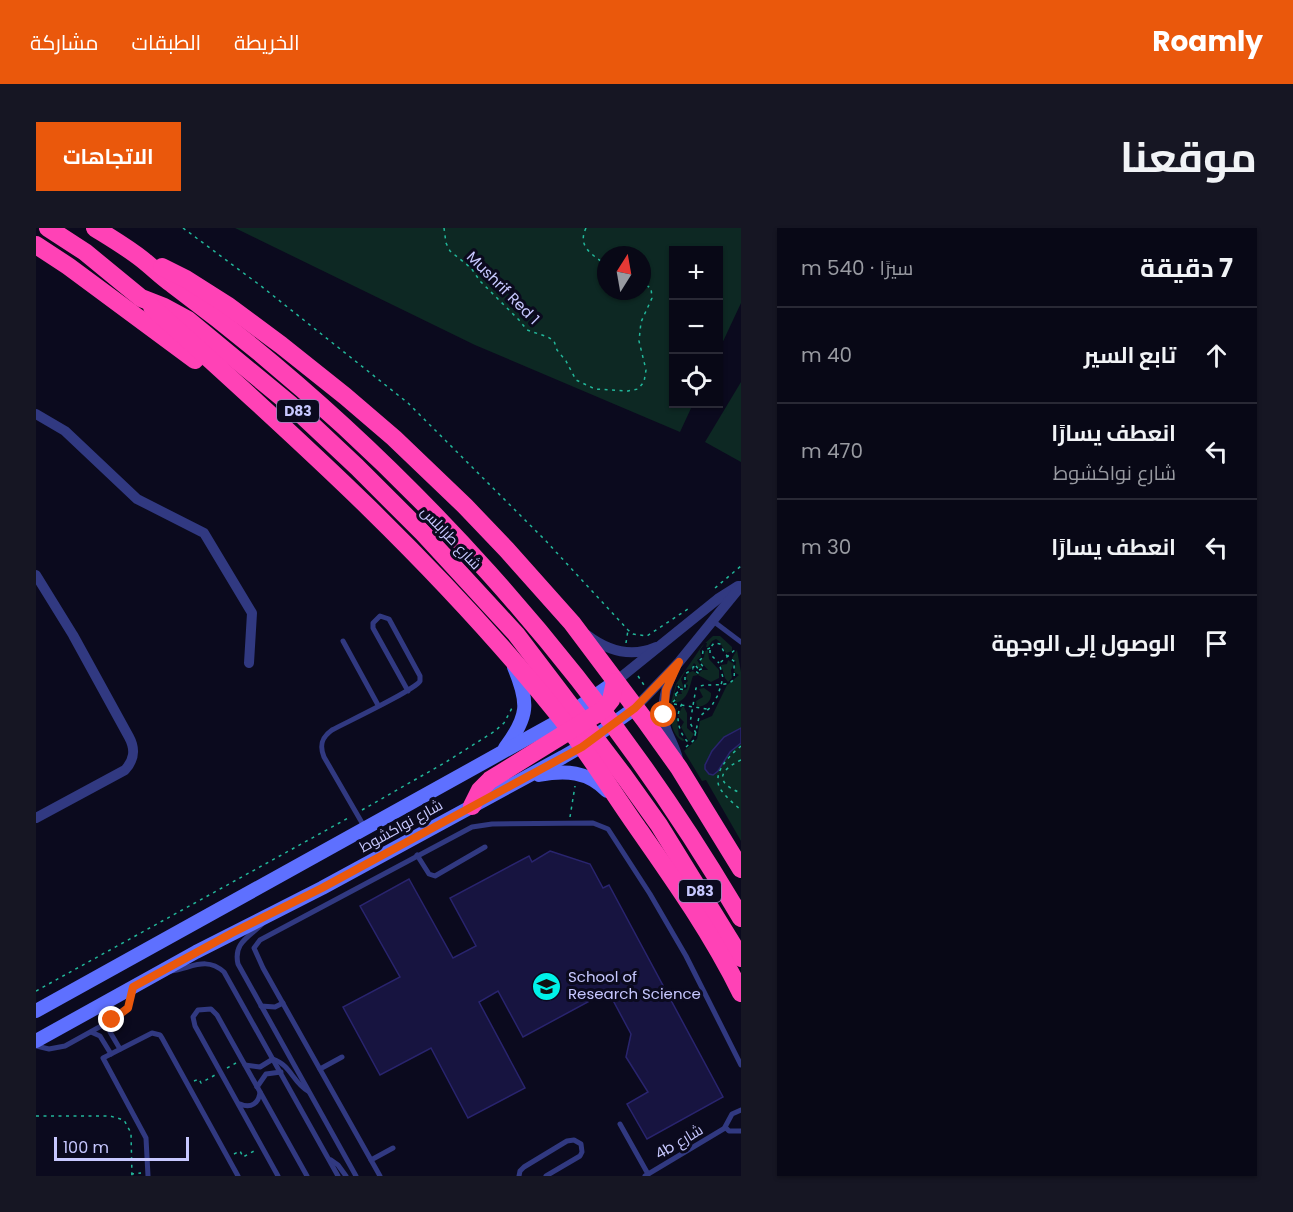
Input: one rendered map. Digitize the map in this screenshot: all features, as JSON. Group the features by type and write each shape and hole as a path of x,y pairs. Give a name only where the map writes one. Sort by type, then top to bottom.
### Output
{"highway":[{"name":"شارع طرابلس","path":"48,228 86,252 141,298 188,320 291,405 357,466 423,533 516,634 596,738 659,825 741,958"},
{"name":"شارع طرابلس","path":"95,228 144,261 157,274 232,329 336,417 420,500 531,622 605,714 709,863 741,918"},
{"path":"36,245 205,368 219,377 235,382"},
{"path":"144,261 176,273 227,305 281,345 394,438 465,506 572,623 679,768 741,869"},
{"path":"141,298 339,477 420,558 511,658 582,747 697,916 741,993"},
{"path":"472,806 480,790 490,780 566,725 608,705 614,694 615,682"}],"street":[{"path":"36,414 65,431 137,499 204,532 252,613 249,663"},
{"path":"36,575 73,635 129,737 134,751 133,758 125,770 36,818"},
{"name":"شارع نواكشوط","path":"36,1041 582,747 635,708 679,662 741,586"},
{"name":"شارع نواكشوط","path":"615,682 723,594 741,586"},
{"path":"572,623 601,645 616,651 640,653 664,644"},
{"path":"502,752 519,729 525,706 524,690 511,658"},
{"path":"679,662 666,690 664,715 667,730 677,754 679,768"},
{"name":"شارع نواكشوط","path":"36,1011 502,752 566,725"},
{"path":"523,779 554,772 578,773 598,783 626,812"}],"lane":[{"path":"365,828 324,757 321,742 332,730 408,691 417,685 420,676 389,619 380,616 373,623 373,627 408,691"},
{"path":"713,621 741,643"},
{"path":"343,641 378,705"},
{"path":"380,1176 254,951 257,942 463,830 482,825 598,824 611,834 686,956 741,1065"},
{"path":"417,855 429,874 435,876 485,847"},
{"path":"269,915 262,925 241,942 236,957 241,971 356,1176"},
{"path":"161,972 204,963 218,967 228,979 338,1176"},
{"path":"36,1046 49,1049 60,1048 112,1020 128,1008 133,987"},
{"path":"261,1006 274,1007 283,1003"},
{"path":"269,1021 274,1007"},
{"path":"278,1176 193,1022 195,1013 202,1009 214,1012 307,1176"},
{"path":"112,1020 109,1026 110,1032 120,1049"},
{"path":"91,1032 100,1036 111,1054"},
{"path":"148,1176 146,1138 103,1058 148,1034 160,1035 238,1176"},
{"path":"320,1069 342,1057"},
{"path":"245,1065 260,1066 273,1059"},
{"path":"273,1059 288,1067 298,1083 308,1091"},
{"path":"238,1104 253,1105 257,1101 259,1089 266,1074 280,1072"},
{"name":"4b شارع","path":"647,1175 725,1128 732,1114 741,1110"},
{"path":"620,1124 647,1175"},
{"path":"725,1128 729,1131 741,1131"},
{"path":"519,1176 524,1167 567,1141 574,1140 581,1144 580,1156 546,1176"},
{"path":"371,1160 393,1148"},
{"path":"329,1159 338,1165 346,1176"}],"path":[{"path":"183,228 261,286 408,403 517,510 633,634 647,636 653,634 690,608"},
{"name":"Mushrif Red 1","path":"444,228 446,243 450,251 471,267 480,281 527,330 554,341 557,350 576,380 595,389 628,391 638,389 644,382 646,370 639,341 641,322 651,303 651,288"},
{"path":"586,228 583,241 586,250 597,258"},
{"path":"710,592 741,566"},
{"path":"680,692 685,690 685,674 695,666 699,670 704,668 699,661 703,651 713,644 718,643 735,663 734,678 730,683 698,685 694,690 690,723 696,733"},
{"path":"720,664 741,643"},
{"path":"683,750 694,740 699,717 715,701 722,685 723,676 720,664 712,656 710,648"},
{"path":"673,704 708,709"},
{"path":"674,709 677,704"},
{"path":"682,704 677,716 682,735 690,744"},
{"path":"36,991 446,762 495,731 504,723 513,707 525,706"},
{"path":"741,746 725,762 718,775 720,789 741,810"},
{"path":"722,776 728,767 741,760"},
{"path":"570,824 571,803 578,773"},
{"path":"718,775 722,776"},
{"path":"722,776 727,787 741,793"},
{"path":"36,1116 110,1116 124,1120 131,1133 132,1176"},
{"path":"229,1157 240,1151 243,1157 262,1146"}],"green space":[{"path":"235,228 741,228 741,303 723,341 723,246 669,246 669,408 691,408 680,432 475,345"},
{"path":"741,382 741,462 705,442"},
{"path":"713,636 720,636 732,647 732,651 726,653 716,639 708,647 705,643"},
{"path":"704,644 700,650 701,657 697,660 702,668 700,669 694,663 691,669 686,670 681,679 684,689 677,684 674,695 676,698 670,706 676,684"},
{"path":"708,650 709,659 719,670 719,678 711,682 698,675 702,670 708,670 700,661 705,651"},
{"path":"737,650 741,672 741,841 706,780 702,781 684,751 697,739 700,721 712,716 727,685 739,675 734,672 736,662 732,658"},
{"path":"728,660 734,664 731,670 732,678 728,682 721,665 727,664"},
{"path":"693,671 698,675 693,676 686,696 675,703 677,694 682,694 681,691 687,689 688,685 685,684 688,681 686,678 688,673"},
{"path":"704,688 711,693 710,699 705,705 697,707 696,701 703,697 699,689"},
{"path":"675,705 673,710 679,707 674,717 677,719 679,736 685,740 683,741 676,735 672,725 671,714"},
{"path":"682,707 687,713 687,728 694,734 689,742 681,727 684,722 678,716"}],"building":[{"path":"741,728 741,743 730,752 718,771 713,775 709,774 705,765 712,751 724,737"},
{"path":"550,851 590,864 603,888 609,885 723,1097 647,1139 627,1104 648,1092 626,1057 631,1034 608,991 523,1037 498,991 479,1002 525,1088 468,1118 431,1048 380,1075 343,1007 400,977 360,906 409,879 453,958 476,946 450,898 529,856 532,862"}],"place":[{"name":"School of Research Science","path":"547,986"}],"route":[{"path":"112,1020 128,1008 133,987 582,747 635,708 679,662 666,690 664,715"}]}
